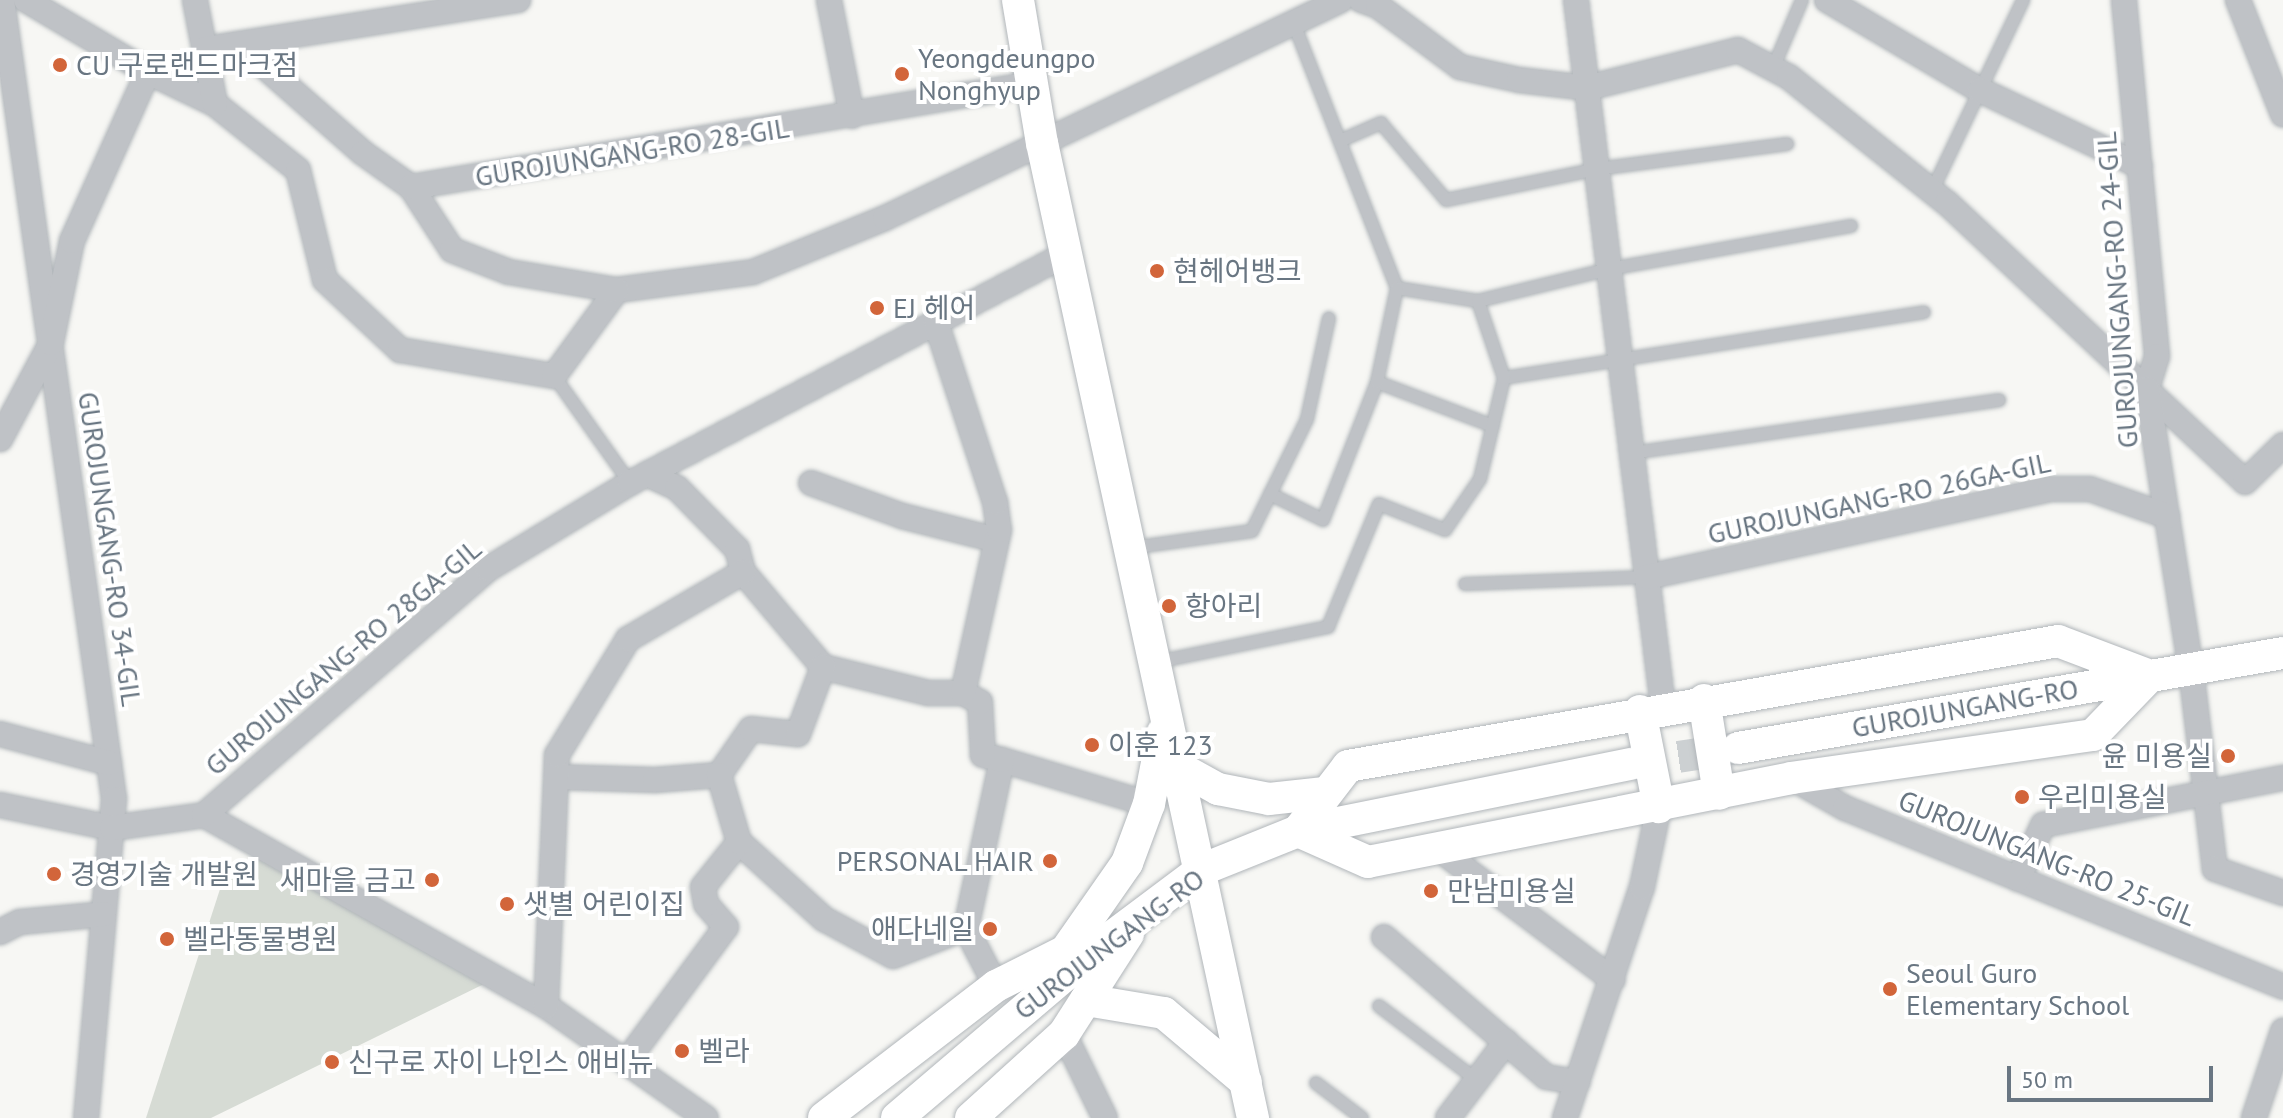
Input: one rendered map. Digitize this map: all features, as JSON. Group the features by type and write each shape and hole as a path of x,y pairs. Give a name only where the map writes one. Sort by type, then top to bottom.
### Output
{"street":[{"name":"GUROJUNGANG-RO 34-GIL","path":"2,0 109,763 112,828 86,1118"},
{"path":"26,0 148,72 215,104 298,170 325,280 400,350 554,376 617,290"},
{"path":"195,0 215,104"},
{"path":"205,49 518,0"},
{"path":"829,0 852,116"},
{"path":"1018,0 1042,143 1253,1118"},
{"path":"252,42 264,66 363,153 411,187 452,250 509,272 617,290 753,272 885,218 1341,0"},
{"path":"1565,1118 1613,980 1659,807 1647,577 1576,0"},
{"path":"1827,0 1980,90 2140,166"},
{"name":"GUROJUNGANG-RO 24-GIL","path":"2124,0 2157,356 2147,389 2191,669"},
{"path":"2238,0 2283,114"},
{"path":"1369,1 1460,67 1587,88 1738,50 1773,68 1932,191 2245,482 2283,445"},
{"name":"GUROJUNGANG-RO 34-GIL","path":"0,439 8,406 51,343 72,241 148,72"},
{"name":"GUROJUNGANG-RO 28-GIL","path":"411,187 1032,84"},
{"name":"GUROJUNGANG-RO 28GA-GIL","path":"204,815 488,569 638,479 1067,254"},
{"path":"936,323 995,502 996,540 963,693"},
{"path":"638,479 677,488 737,549 743,572 823,667 928,693 963,693 980,702 983,755 1149,804"},
{"path":"811,483 902,516 996,540"},
{"name":"GUROJUNGANG-RO 26GA-GIL","path":"1647,577 2050,489 2090,489 2167,516"},
{"path":"546,1006 557,755 628,639 743,572"},
{"path":"2058,641 2150,676 2093,735 1792,778 1659,807 1368,862 1298,831 1323,793 1348,766 1704,700 2058,641"},
{"name":"GUROJUNGANG-RO","path":"1738,748 2283,653"},
{"path":"719,775 751,729 798,734 823,667"},
{"path":"2191,669 2215,869 2283,893"},
{"path":"1704,700 1719,794"},
{"path":"1067,949 1127,863 1149,804 1165,713"},
{"path":"0,734 109,763"},
{"path":"996,986 966,928 1002,760"},
{"name":"GUROJUNGANG-RO","path":"897,1118 1139,916 1201,870 1298,831 1631,764"},
{"path":"1178,767 1218,789 1269,799 1323,793"},
{"path":"556,777 655,780 719,775"},
{"path":"719,775 739,842 824,919 893,956 966,928"},
{"name":"GUROJUNGANG-RO 25-GIL","path":"1792,778 1845,808 2283,987"},
{"path":"2018,879 2043,825 2283,778"},
{"path":"0,805 112,828 204,815 546,1006 706,1118"},
{"path":"626,1062 726,927 706,904 703,887 739,842"},
{"path":"1440,850 1613,980"},
{"path":"0,932 20,922 104,914"},
{"path":"824,1118 996,986 1139,916"},
{"path":"971,1118 1064,1034 1139,916"},
{"path":"1384,937 1546,1077 1578,1082"},
{"path":"1086,1000 1164,1013 1246,1082"},
{"path":"2254,1118 2283,1031"},
{"path":"1064,1034 1105,1118"},
{"path":"1448,1118 1506,1042"}],"lane":[{"path":"1773,68 1802,0"},
{"path":"1932,191 2023,0"},
{"path":"1270,494 1323,520 1377,382 1397,288 1342,140 1294,24"},
{"path":"1342,140 1381,123 1446,200 1597,169 1787,144"},
{"path":"1397,288 1478,301 1609,269 1851,226"},
{"path":"1156,662 1328,627 1379,504 1445,530 1480,479 1504,378 1478,301"},
{"path":"1504,378 1621,363 1924,312"},
{"path":"1130,548 1252,531 1307,419 1329,318"},
{"path":"554,376 638,479"},
{"path":"1377,382 1493,426"},
{"path":"1632,453 1999,400"},
{"name":"GUROJUNGANG-RO 26GA-GIL","path":"1465,584 1647,577"},
{"path":"1379,1006 1477,1080"},
{"path":"1316,1083 1362,1118"}],"shaded area":[{"path":"260,858 484,984 211,1118 146,1118 221,886"}],"tunnel":[{"path":"1631,764 1738,748"}],"place":[{"name":"CU 구로랜드마크점","path":"60,65"},
{"name":"Yeongdeungpo Nonghyup","path":"902,74"},
{"name":"현헤어뱅크","path":"1157,271"},
{"name":"EJ 헤어","path":"877,308"},
{"name":"항아리","path":"1169,606"},
{"name":"이훈 123","path":"1092,745"},
{"name":"윤 미용실","path":"2228,756"},
{"name":"우리미용실","path":"2022,797"},
{"name":"PERSONAL HAIR","path":"1050,861"},
{"name":"경영기술 개발원","path":"54,874"},
{"name":"새마을 금고","path":"432,880"},
{"name":"만남미용실","path":"1431,891"},
{"name":"샛별 어린이집","path":"507,904"},
{"name":"애다네일","path":"990,929"},
{"name":"벨라동물병원","path":"167,939"},
{"name":"Seoul Guro Elementary School","path":"1890,989"},
{"name":"벨라","path":"682,1051"},
{"name":"신구로 자이 나인스 애비뉴","path":"332,1062"}]}
